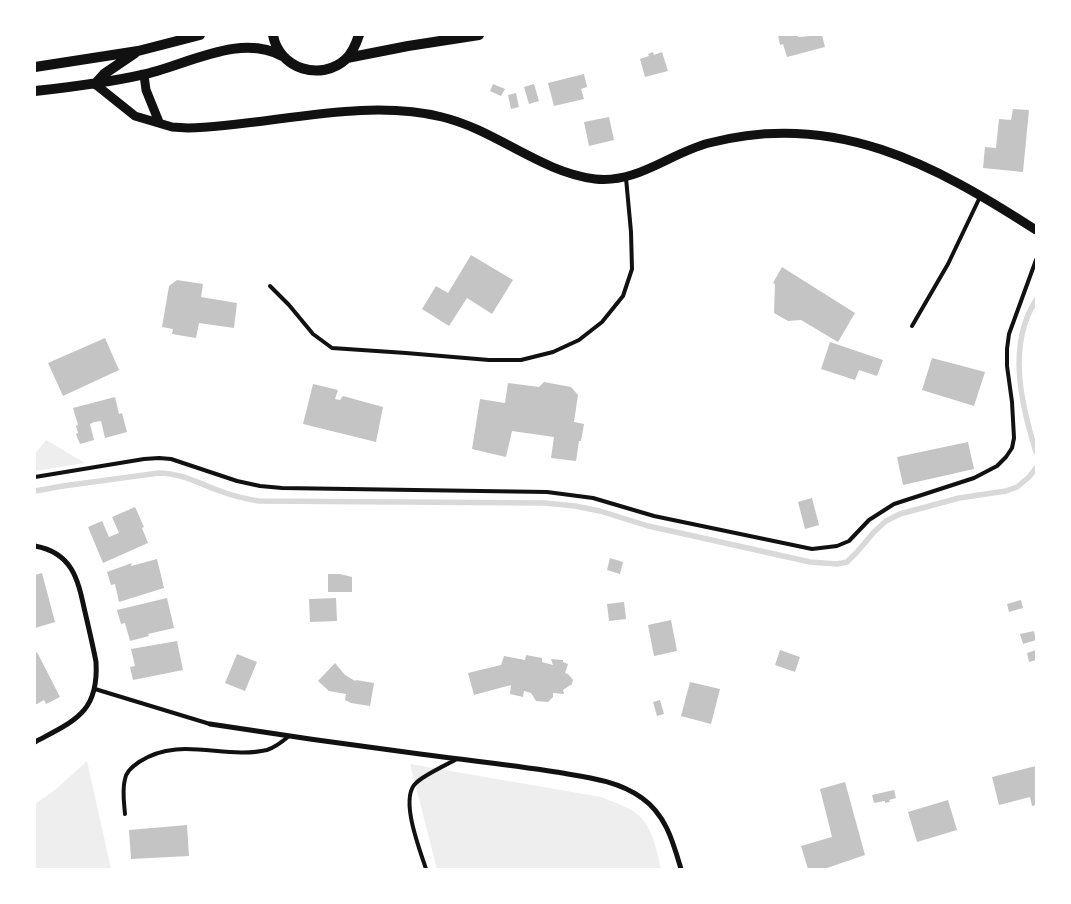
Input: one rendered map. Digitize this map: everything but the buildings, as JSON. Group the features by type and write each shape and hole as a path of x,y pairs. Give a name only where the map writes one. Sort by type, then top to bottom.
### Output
{"main road":[{"path":"35,68 138,51 200,35"},
{"path":"273,35 274,43 282,56"},
{"path":"35,91 95,84 144,75 214,53 240,49 271,50 293,65 307,70 321,71 335,67 347,58 355,46 359,35"},
{"path":"347,58 479,35"},
{"path":"95,84 104,74 138,51"}],"street":[{"path":"144,75 146,90 159,122"},
{"path":"95,84 134,116 172,127 202,128 356,111 404,111 440,116 458,121 538,160 579,176 611,180 626,178 705,144 750,135 770,133 793,134 848,140 876,147 923,165 981,195 1036,230"},
{"path":"35,546 50,550 63,559 73,571 79,584 96,662 97,675 90,704 80,716 35,742"},
{"path":"210,724 599,779 622,786 656,808 673,841 681,869"}],"lane":[{"path":"270,286 313,334 332,348 489,360 521,360 553,352 579,340 602,322 623,296 632,268 626,178"},
{"path":"912,326 948,264 981,195"},
{"path":"35,477 144,459 165,458 237,481 282,488 572,494 593,498 654,516 812,548 837,546 849,541 869,520 894,504 984,473 996,466 1009,453 1014,438 1007,349 1015,316 1036,260"},
{"path":"95,689 210,724"},
{"path":"125,814 123,792 125,777 133,766 146,757 160,751 178,748 200,748 234,752 265,750 275,747 289,736"},
{"path":"426,869 409,801 410,790 416,782 457,759"}],"shaded area":[{"path":"46,440 85,463 35,471 35,454"},
{"path":"87,761 111,869 35,869 35,804 55,790"},
{"path":"410,764 601,797 618,804 635,812 647,825 655,843 661,869 437,869"}],"waterway":[{"path":"1036,300 1027,317 1019,355 1022,395 1036,452"},
{"path":"35,491 167,473 230,494 259,501 545,503 600,511 648,526 810,562 837,564 847,562 886,521 900,514 959,498 1006,491 1017,487 1036,468"}]}
